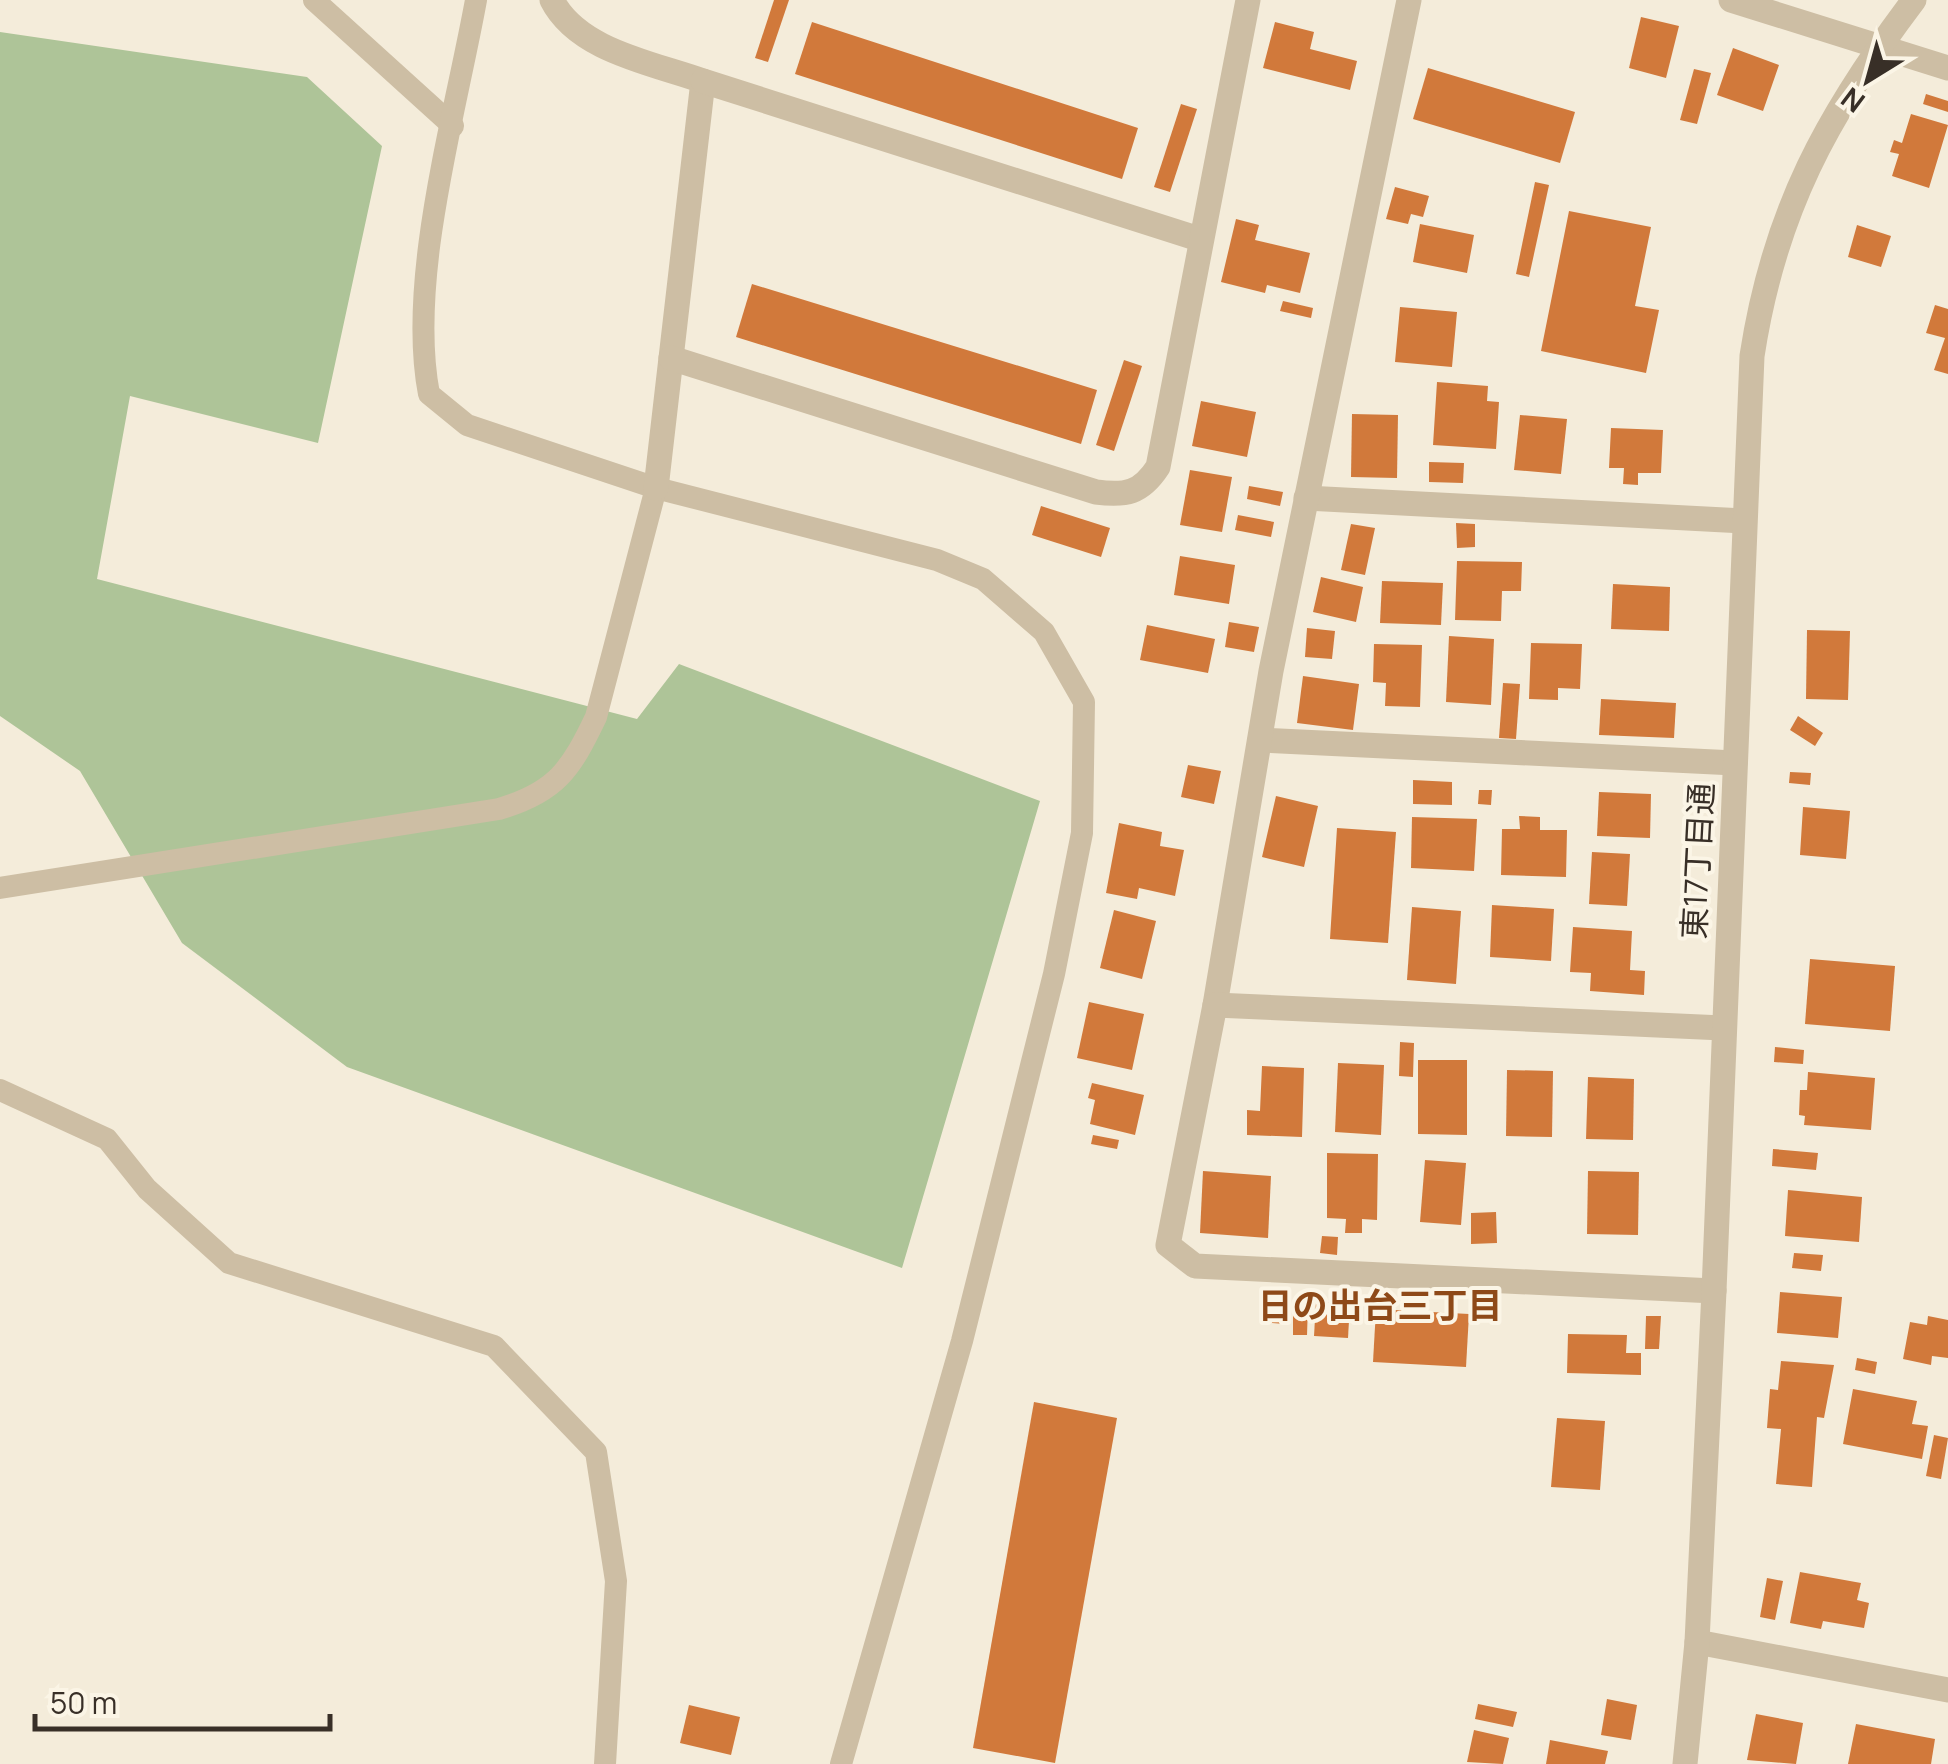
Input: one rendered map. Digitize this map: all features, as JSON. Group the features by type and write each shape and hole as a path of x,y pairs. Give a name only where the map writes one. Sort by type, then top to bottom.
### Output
{"street":[{"path":"552,0 560,16 592,41 703,81 1199,238"},
{"path":"671,358 1096,492 1123,496 1146,486 1158,468 1199,238 1248,0"},
{"path":"1409,0 1306,498 1168,1244 1194,1266 1714,1292"},
{"path":"1731,0 1948,68"},
{"name":"東17丁目通","path":"1684,1764 1697,1642 1714,1292 1752,356 1763,282 1800,180 1878,48 1914,0"},
{"path":"656,488 703,81"},
{"path":"1306,498 1744,521"},
{"path":"1260,740 1735,763"},
{"path":"1215,1005 1723,1028"},
{"path":"1697,1642 1948,1690"}],"lane":[{"path":"314,0 453,126"},
{"path":"476,0 426,276 422,340 429,394 467,425 656,488 937,560 983,579 1044,632 1084,702 1082,833 1054,974 962,1341 841,1764"},
{"path":"0,888 500,809 547,790 581,749 596,717 656,488"},
{"path":"0,1090 108,1139 147,1189 229,1264 494,1346 596,1452 616,1581 605,1764"}],"green space":[{"path":"0,32 307,77 382,146 318,443 130,396 97,579 637,719 679,664 1040,801 902,1268 347,1067 182,943 80,771 0,716"}],"building":[{"path":"774,0 789,0 768,62 755,58"},
{"path":"1641,17 1679,26 1666,78 1629,68"},
{"path":"812,22 1138,128 1122,179 795,74"},
{"path":"1275,22 1314,32 1310,49 1357,61 1350,90 1263,68"},
{"path":"1733,48 1779,65 1763,111 1717,95"},
{"path":"1428,68 1575,112 1560,163 1413,119"},
{"path":"1694,69 1711,73 1697,124 1680,120"},
{"path":"1926,94 1948,101 1948,112 1923,104"},
{"path":"1181,104 1197,109 1170,192 1154,187"},
{"path":"1911,114 1948,125 1929,188 1892,176 1899,154 1890,152 1894,140 1902,143"},
{"path":"1535,182 1549,185 1529,277 1516,274"},
{"path":"1395,187 1429,196 1423,217 1411,214 1408,224 1386,219"},
{"path":"1569,211 1651,227 1635,306 1659,310 1646,373 1541,351"},
{"path":"1236,219 1259,225 1255,240 1310,253 1300,293 1267,285 1265,293 1221,282"},
{"path":"1420,224 1474,235 1467,273 1413,262"},
{"path":"1857,225 1891,236 1881,267 1848,257"},
{"path":"752,284 1097,390 1081,444 736,337"},
{"path":"1283,301 1313,308 1311,318 1280,311"},
{"path":"1935,305 1948,309 1948,374 1934,370 1945,338 1926,333"},
{"path":"1400,307 1457,312 1452,367 1395,362"},
{"path":"1124,360 1142,366 1114,451 1096,445"},
{"path":"1437,382 1488,386 1487,401 1499,402 1496,449 1433,445"},
{"path":"1201,401 1256,412 1247,457 1192,446"},
{"path":"1352,414 1398,415 1397,478 1351,477"},
{"path":"1520,415 1567,419 1561,474 1514,470"},
{"path":"1611,428 1663,430 1661,473 1638,473 1638,485 1623,484 1624,468 1609,468"},
{"path":"1429,462 1464,463 1463,483 1429,482"},
{"path":"1190,470 1232,477 1222,532 1180,525"},
{"path":"1249,486 1283,492 1280,506 1247,499"},
{"path":"1041,506 1110,528 1101,557 1032,535"},
{"path":"1238,515 1274,522 1271,537 1235,530"},
{"path":"1456,523 1475,524 1475,547 1457,548"},
{"path":"1351,524 1375,528 1365,575 1341,570"},
{"path":"1180,556 1235,565 1229,604 1174,595"},
{"path":"1457,561 1522,562 1521,591 1502,591 1501,621 1455,620"},
{"path":"1321,577 1363,587 1356,622 1313,612"},
{"path":"1382,581 1443,583 1441,625 1380,623"},
{"path":"1613,584 1670,587 1669,631 1611,629"},
{"path":"1229,622 1259,627 1254,652 1225,647"},
{"path":"1147,625 1215,639 1208,673 1140,660"},
{"path":"1307,628 1335,631 1332,659 1305,657"},
{"path":"1807,630 1850,631 1848,700 1806,699"},
{"path":"1449,636 1494,639 1491,705 1446,702"},
{"path":"1531,643 1582,644 1580,689 1558,688 1558,700 1529,699"},
{"path":"1374,644 1422,645 1420,707 1385,706 1386,683 1373,682"},
{"path":"1303,676 1359,684 1353,730 1297,723"},
{"path":"1503,683 1520,684 1516,739 1499,738"},
{"path":"1601,699 1676,703 1674,738 1599,735"},
{"path":"1798,716 1823,733 1815,746 1790,730"},
{"path":"1188,765 1221,771 1214,804 1181,797"},
{"path":"1790,772 1811,773 1810,785 1789,783"},
{"path":"1413,780 1452,782 1452,805 1413,804"},
{"path":"1479,790 1492,790 1491,805 1478,804"},
{"path":"1599,792 1651,794 1650,838 1597,836"},
{"path":"1276,796 1318,806 1304,867 1262,857"},
{"path":"1803,807 1850,811 1846,859 1800,855"},
{"path":"1519,816 1540,817 1540,830 1567,830 1566,877 1501,875 1502,829 1520,829"},
{"path":"1412,817 1477,819 1474,871 1411,868"},
{"path":"1119,823 1162,832 1160,846 1184,850 1175,896 1139,888 1137,899 1106,893"},
{"path":"1337,828 1396,832 1388,943 1330,939"},
{"path":"1592,852 1630,854 1627,906 1589,904"},
{"path":"1492,905 1554,909 1551,961 1490,957"},
{"path":"1412,907 1461,911 1456,984 1407,980"},
{"path":"1114,910 1156,921 1142,979 1100,968"},
{"path":"1573,927 1632,931 1630,970 1645,971 1644,995 1590,991 1591,973 1570,972"},
{"path":"1810,959 1895,966 1890,1031 1805,1024"},
{"path":"1089,1002 1144,1014 1132,1070 1077,1058"},
{"path":"1400,1042 1414,1043 1413,1077 1399,1076"},
{"path":"1775,1047 1804,1050 1803,1064 1774,1062"},
{"path":"1418,1060 1467,1060 1467,1135 1418,1134"},
{"path":"1338,1063 1384,1065 1381,1135 1335,1132"},
{"path":"1262,1066 1304,1068 1302,1137 1247,1135 1247,1110 1260,1111"},
{"path":"1507,1070 1553,1071 1552,1137 1506,1136"},
{"path":"1808,1072 1875,1078 1871,1130 1804,1125 1805,1116 1799,1115 1800,1090 1807,1090"},
{"path":"1588,1077 1634,1079 1633,1140 1586,1139"},
{"path":"1092,1083 1144,1095 1135,1135 1090,1124 1095,1100 1088,1098"},
{"path":"1093,1135 1119,1140 1117,1149 1091,1144"},
{"path":"1773,1149 1818,1153 1816,1170 1772,1166"},
{"path":"1327,1153 1378,1154 1377,1220 1362,1219 1362,1233 1345,1233 1346,1219 1327,1218"},
{"path":"1425,1160 1466,1163 1461,1225 1420,1222"},
{"path":"1203,1171 1271,1176 1268,1238 1200,1233"},
{"path":"1588,1171 1639,1172 1638,1235 1587,1234"},
{"path":"1788,1190 1862,1197 1859,1242 1785,1236"},
{"path":"1496,1212 1497,1243 1471,1244 1471,1213"},
{"path":"1322,1236 1338,1237 1337,1255 1320,1253"},
{"path":"1794,1253 1823,1255 1821,1271 1792,1268"},
{"path":"1780,1292 1842,1297 1838,1338 1777,1333"},
{"path":"1273,1297 1286,1298 1285,1324 1272,1323"},
{"path":"1293,1302 1308,1303 1307,1335 1293,1335"},
{"path":"1316,1302 1350,1303 1348,1338 1314,1336"},
{"path":"1376,1309 1469,1314 1466,1367 1373,1362"},
{"path":"1646,1316 1661,1316 1659,1349 1645,1349"},
{"path":"1928,1316 1948,1320 1948,1358 1932,1356 1931,1365 1903,1359 1910,1322 1927,1325"},
{"path":"1568,1334 1627,1335 1626,1353 1641,1353 1641,1375 1567,1373"},
{"path":"1857,1358 1877,1362 1875,1374 1855,1370"},
{"path":"1781,1361 1834,1365 1824,1418 1817,1417 1812,1487 1776,1484 1781,1429 1767,1428 1770,1389 1778,1390"},
{"path":"1853,1389 1917,1401 1912,1424 1928,1426 1922,1459 1843,1444"},
{"path":"1034,1402 1117,1418 1055,1763 973,1748"},
{"path":"1557,1418 1605,1421 1600,1490 1551,1487"},
{"path":"1934,1435 1948,1438 1941,1479 1926,1476"},
{"path":"1800,1572 1861,1583 1857,1600 1869,1603 1864,1628 1823,1621 1821,1629 1790,1623"},
{"path":"1767,1578 1783,1581 1775,1620 1760,1617"},
{"path":"1607,1699 1637,1705 1631,1740 1601,1735"},
{"path":"1478,1704 1517,1712 1513,1727 1475,1719"},
{"path":"689,1705 740,1717 731,1755 680,1743"},
{"path":"1756,1714 1803,1723 1796,1764 1747,1760"},
{"path":"1856,1724 1935,1739 1931,1764 1848,1764"},
{"path":"1474,1730 1509,1738 1503,1764 1467,1762"},
{"path":"1550,1740 1608,1751 1605,1764 1546,1764"}],"district":[{"name":"日の出台三丁目","path":"1380,1306"}]}
